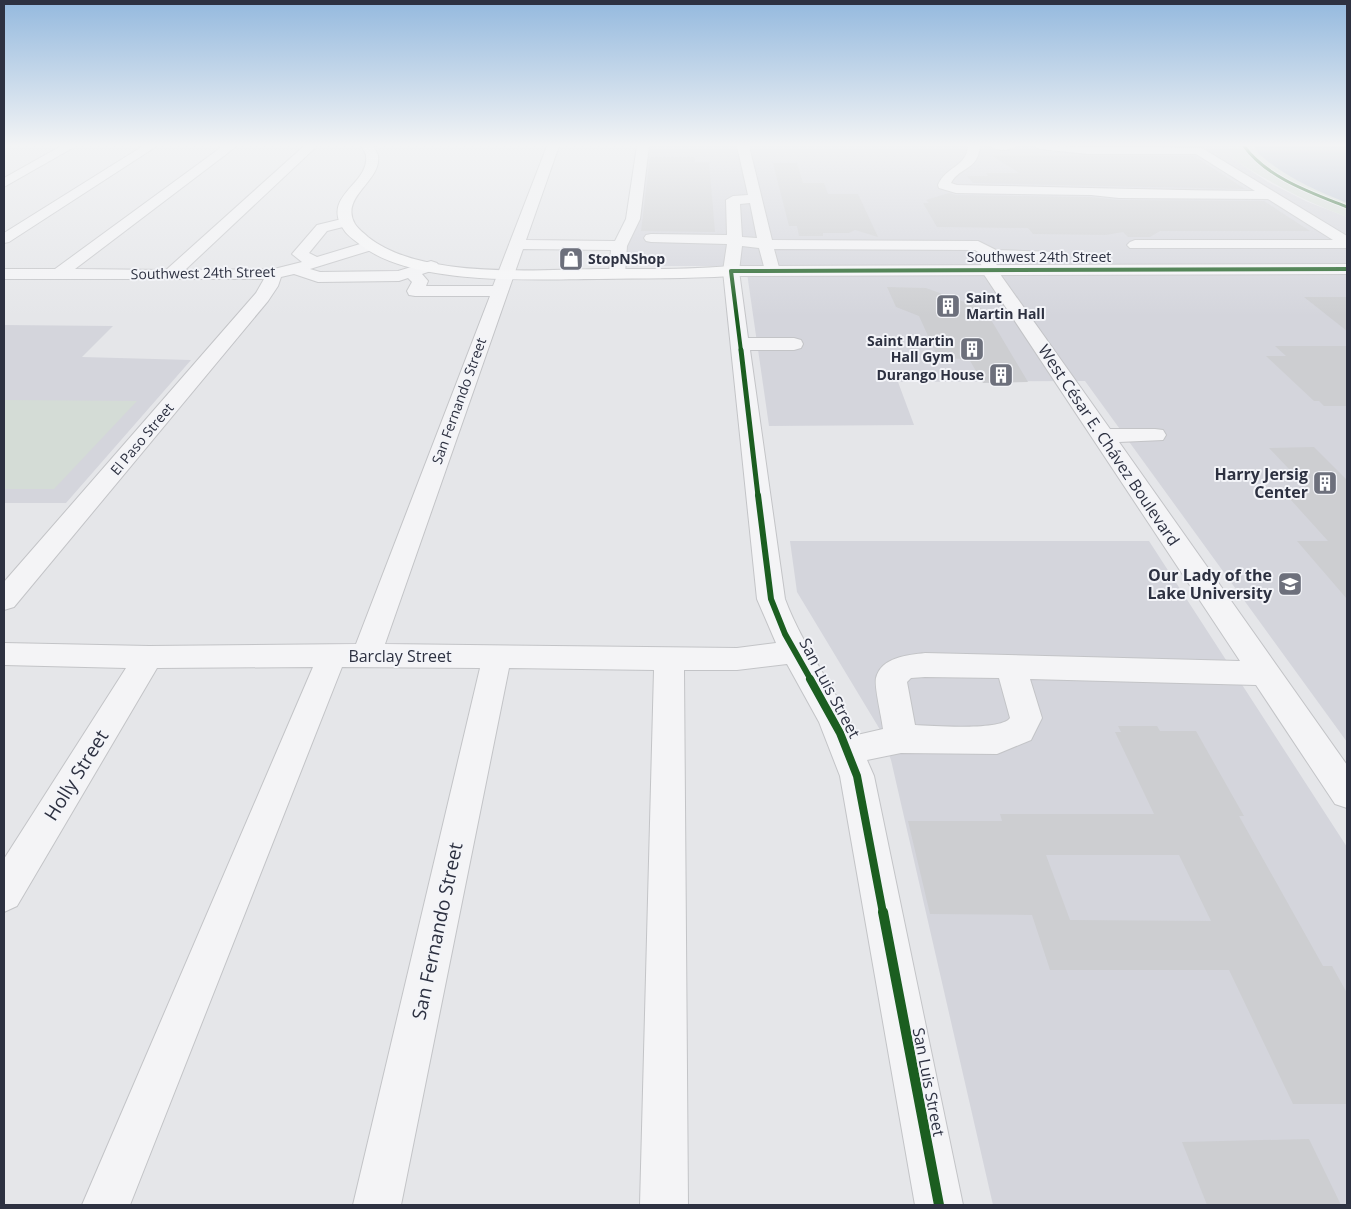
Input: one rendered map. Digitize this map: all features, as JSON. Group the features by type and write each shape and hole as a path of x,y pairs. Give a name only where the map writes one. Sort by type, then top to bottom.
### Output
{"main road":[{"path":"346,202 343,211 346,222 355,234 370,246"},
{"name":"Southwest 24th Street","path":"370,246 393,256 502,283 617,274 731,274 992,268 1347,276"},
{"name":"Southwest 24th Street","path":"731,274 772,271 992,268 1347,270"}],"street":[{"path":"4,238 61,202"},
{"path":"59,274 155,202"},
{"path":"170,275 252,202"},
{"name":"San Fernando Street","path":"106,1205 349,655 502,283 532,202"},
{"path":"617,274 619,246 632,225 636,202"},
{"name":"San Luis Street","path":"733,202 735,242 731,274 771,599 776,614 795,652 840,732 857,776 938,1205"},
{"path":"756,202 772,271"},
{"path":"1283,202 1347,243"},
{"path":"314,262 300,254 322,228 346,222"},
{"path":"651,238 725,239 735,242 766,244 978,246 992,268 1052,255"},
{"path":"1135,245 1347,243"},
{"path":"516,244 619,246"},
{"name":"Southwest 24th Street","path":"4,274 170,275 284,271 370,246"},
{"path":"284,271 318,277 399,276 431,266"},
{"name":"West César E. Chávez Boulevard","path":"992,268 1102,436 1347,793"},
{"name":"El Paso Street","path":"4,600 284,271"},
{"path":"412,272 420,282 415,291 502,283"},
{"path":"739,344 794,344"},
{"path":"1102,436 1155,435"},
{"name":"Barclay Street","path":"4,654 149,657 349,655 737,659 795,652"},
{"name":"San Fernando Street","path":"377,1205 497,656"},
{"name":"Holly Street","path":"4,893 149,657"},
{"path":"664,1205 669,658"},
{"path":"902,739 891,678 903,667 925,665 1265,673"},
{"path":"847,751 902,739 997,740 1020,730 1026,718 1011,667"}],"shaded area":[{"name":"Our Lady of the Lake University","path":"631,202 1309,202 1347,217 1347,742 1085,381 898,382 914,425 769,426 746,266 623,266"},
{"path":"1311,202 1347,202 1347,217"},
{"path":"4,325 113,326 82,357 191,360 66,503 4,503"},
{"path":"4,400 137,401 54,489 4,489"},
{"path":"790,541 1149,541 1347,847 1347,1205 993,1205 891,760 879,728 797,592"}],"building":[{"path":"644,202 712,202 715,232 641,231"},
{"path":"783,202 862,202 878,237 855,230 849,233 823,233 823,236 799,236 797,226 789,226"},
{"path":"1266,202 1310,231 1160,231 1150,237 1128,237 1123,232 1106,235 1033,234 1028,228 937,227 923,203"},
{"path":"887,287 926,288 981,308 987,313 1028,382 983,383 969,359 938,358 919,316 896,307"},
{"path":"1304,297 1347,297 1347,331"},
{"path":"1275,346 1347,346 1347,406 1324,406 1319,401 1314,401 1266,356 1286,356"},
{"path":"1314,447 1347,480 1347,599 1297,541 1328,541 1281,489 1306,487 1269,448"},
{"path":"1118,726 1157,726 1160,731 1196,731 1244,816 1239,816 1323,966 1332,966 1347,993 1347,1104 1293,1104 1229,970 1050,970 1032,915 930,914 908,821 1002,821 1000,814 1154,814 1115,732 1121,732","holes":["1046,855 1179,855 1211,921 1070,920"]},
{"path":"1309,1139 1341,1205 1207,1205 1182,1142"}],"cycle path":[{"path":"1336,202 1347,207"},
{"path":"939,1205 857,776 832,716 785,634 771,599 731,271 1347,269"}],"place":[{"name":"StopNShop","path":"571,259"},
{"name":"Saint Martin Hall","path":"948,306"},
{"name":"Saint Martin Hall Gym","path":"972,349"},
{"name":"Durango House","path":"1001,375"},
{"name":"Harry Jersig Center","path":"1325,483"},
{"name":"Our Lady of the Lake University","path":"1290,584"}]}
